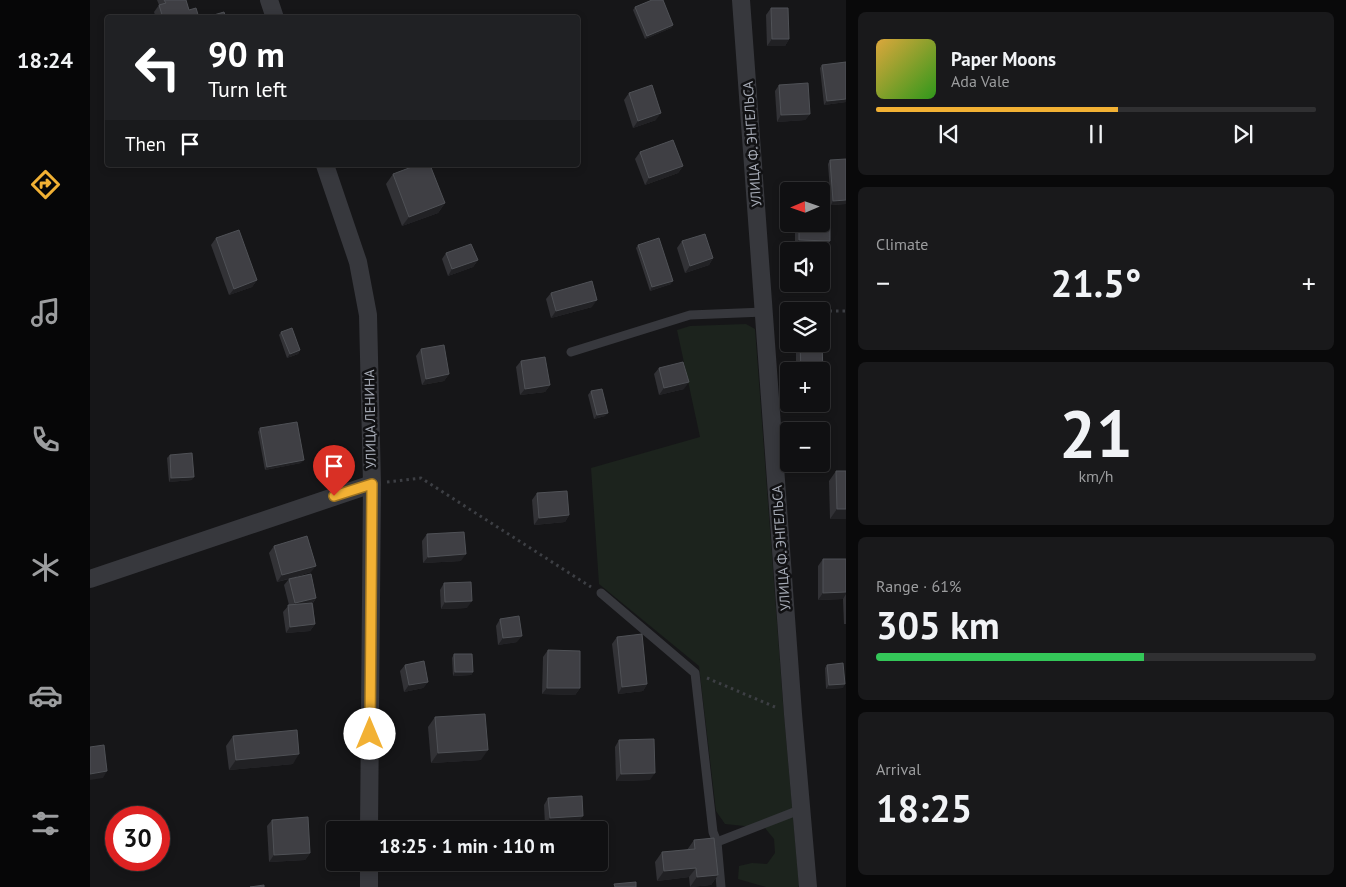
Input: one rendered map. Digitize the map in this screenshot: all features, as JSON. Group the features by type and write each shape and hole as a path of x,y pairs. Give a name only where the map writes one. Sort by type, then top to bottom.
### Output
{"street":[{"path":"269,0 274,15"},
{"name":"УЛИЦА Ф. ЭНГЕЛЬСА","path":"741,0 793,714 808,887"},
{"name":"УЛИЦА ЛЕНИНА","path":"326,167 358,262 368,315 372,484 369,821"},
{"path":"90,578 372,484"},
{"path":"368,887 369,871"}],"lane":[{"path":"570,352 690,315 764,312"},
{"path":"601,593 695,673 721,887"},
{"path":"717,842 802,809"}],"path":[{"path":"830,311 846,311"},
{"path":"372,484 420,478 601,593"},
{"path":"695,673 793,714"}],"shaded area":[{"path":"746,324 755,329 798,887 766,887 738,879 739,866 752,863 767,864 775,853 774,839 765,828 725,824 716,811 699,666 599,584 591,468 700,437 677,330 690,326"}],"building":[{"path":"164,0 186,0 189,10 196,8 198,15 162,15 159,5 166,3"},
{"path":"652,0 663,0 673,25 647,36 635,7"},
{"path":"771,8 788,8 789,39 772,39"},
{"path":"224,12 225,15 214,15"},
{"path":"846,62 846,99 827,101 822,65"},
{"path":"808,83 810,114 781,115 779,85"},
{"path":"652,85 661,113 638,121 629,93"},
{"path":"673,140 683,166 649,178 640,152"},
{"path":"846,159 846,200 833,201 830,160"},
{"path":"412,167 431,167 445,203 409,217 393,174"},
{"path":"239,230 257,280 234,289 216,238"},
{"path":"799,232 830,232 830,241 799,240"},
{"path":"705,234 713,258 690,266 682,241"},
{"path":"659,238 673,281 652,287 638,245"},
{"path":"471,244 478,260 452,269 446,253"},
{"path":"592,281 597,300 556,311 551,293"},
{"path":"292,328 300,350 290,354 281,332"},
{"path":"444,345 449,374 426,379 421,349"},
{"path":"800,352 822,352 823,362 801,362"},
{"path":"545,357 550,385 525,389 521,361"},
{"path":"683,362 689,382 664,388 659,368"},
{"path":"602,389 608,413 597,415 591,391"},
{"path":"297,422 304,460 267,467 260,428"},
{"path":"192,453 194,477 171,478 170,455"},
{"path":"836,471 846,471 846,509 837,509"},
{"path":"567,491 569,515 539,518 537,493"},
{"path":"464,532 466,554 428,557 427,534"},
{"path":"307,536 316,566 282,575 274,546"},
{"path":"823,559 846,559 846,592 823,593"},
{"path":"311,574 316,598 295,603 289,579"},
{"path":"471,582 472,601 445,602 444,583"},
{"path":"312,603 315,624 290,627 288,605"},
{"path":"519,616 522,636 503,638 500,619"},
{"path":"642,634 647,684 622,687 617,637"},
{"path":"548,650 580,651 580,688 547,688"},
{"path":"454,654 472,654 473,672 455,672"},
{"path":"424,661 428,682 409,685 405,665"},
{"path":"843,663 845,684 829,685 827,665"},
{"path":"485,714 488,750 438,753 435,717"},
{"path":"297,730 299,754 236,760 233,736"},
{"path":"654,739 655,773 621,774 619,740"},
{"path":"104,745 107,771 90,774 90,747"},
{"path":"582,796 583,816 550,818 548,798"},
{"path":"308,817 310,853 274,855 272,820"},
{"path":"714,838 718,875 697,877 696,868 664,871 662,852 695,849 694,840"},
{"path":"636,882 636,887 615,887 614,884"}],"route":[{"path":"334,496 372,484 370,734"}]}
